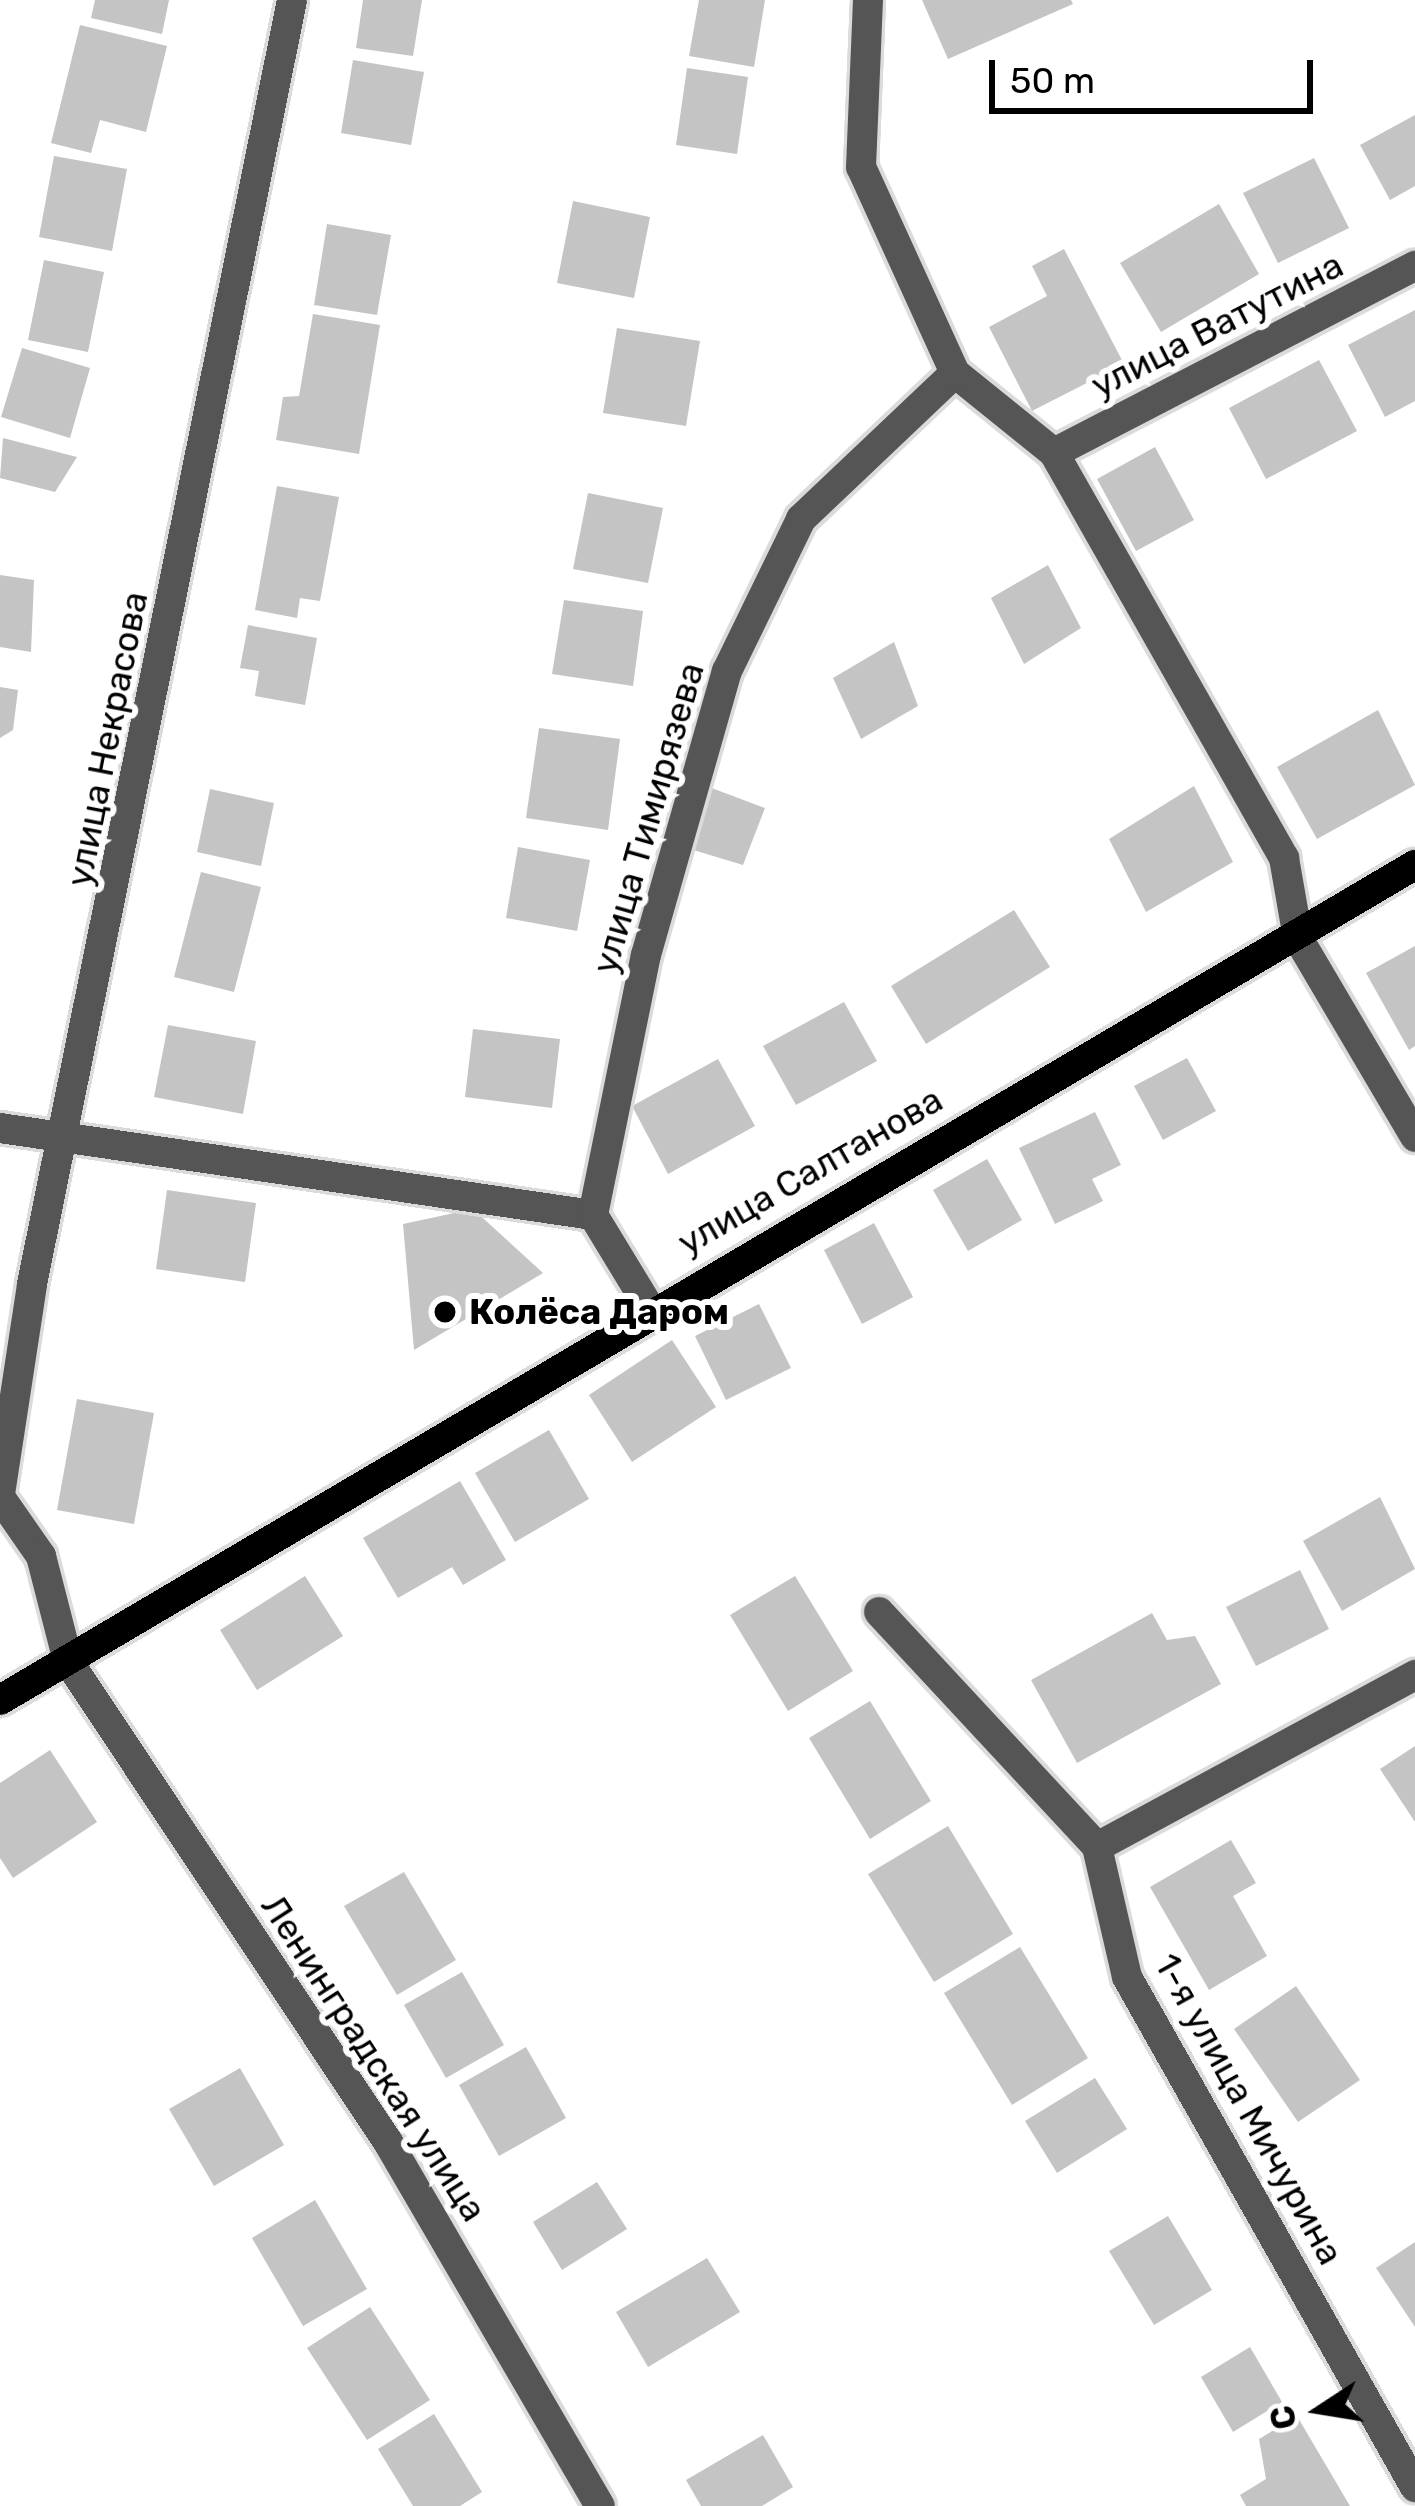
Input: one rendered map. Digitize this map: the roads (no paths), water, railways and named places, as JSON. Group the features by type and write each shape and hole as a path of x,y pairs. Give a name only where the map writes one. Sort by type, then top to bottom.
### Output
{"main road":[{"name":"улица Салтанова","path":"0,1700 649,1307 1298,938 1415,865"}],"street":[{"name":"улица Некрасова","path":"68,1661 41,1556 0,1496 292,0"},
{"path":"869,0 861,167 955,373 1054,453 1284,858 1298,938 1415,1137"},
{"name":"улица Ватутина","path":"1054,453 1415,266"},
{"name":"улица Тимирязева","path":"593,1215 646,955 727,671 801,519 955,373"},
{"path":"0,1128 70,1132 593,1215 649,1307"},
{"name":"1-я улица Мичурина","path":"879,1612 1097,1847 1127,1977 1415,2487"},
{"name":"Ленинградская улица","path":"68,1661 388,2142 601,2506"},
{"path":"1097,1847 1415,1675"},
{"path":"1401,2506 1415,2498"}],"place":[{"name":"Колёса Даром","path":"445,1312"}]}
